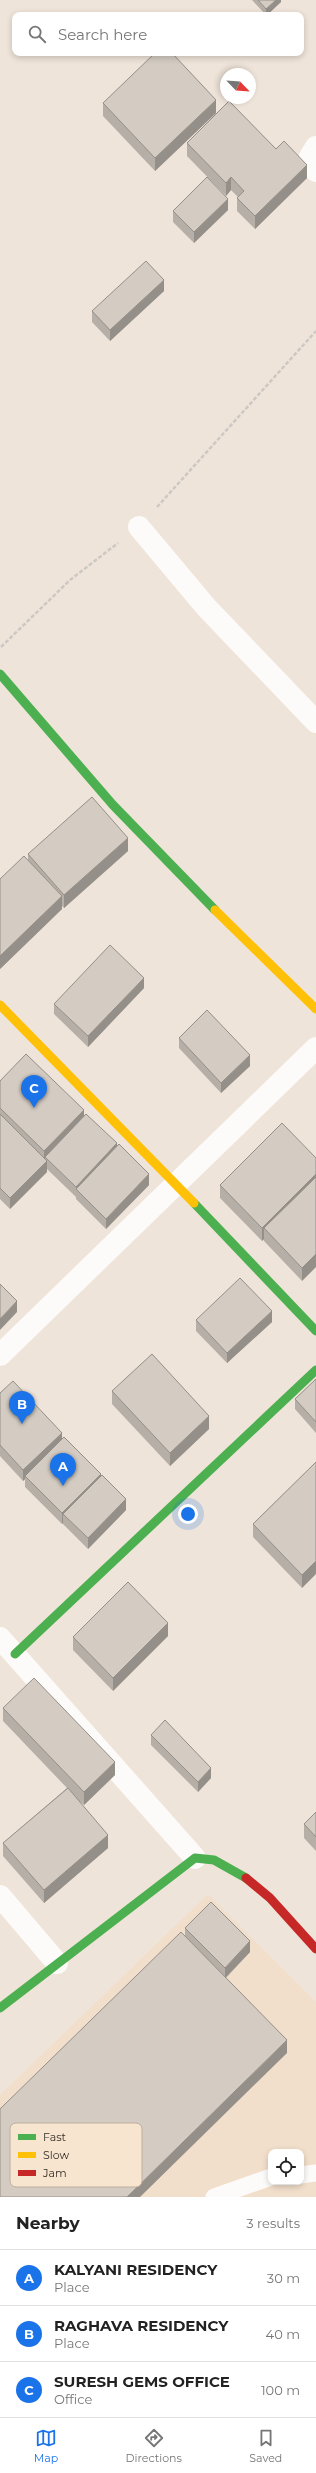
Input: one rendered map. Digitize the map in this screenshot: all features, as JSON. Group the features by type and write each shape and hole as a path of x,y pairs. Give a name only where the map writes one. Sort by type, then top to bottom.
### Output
{"street":[{"path":"316,147 310,157 312,166 316,171"},
{"path":"139,527 206,608 316,722"},
{"path":"0,674 40,722 148,841 236,934 316,1009"},
{"path":"0,1005 300,1312 316,1331"},
{"path":"0,1355 316,1048"},
{"path":"15,1654 316,1370"},
{"path":"0,1638 195,1858 214,1860 234,1870 253,1883 316,1949"},
{"path":"0,2008 57,1962 195,1858"},
{"path":"0,1896 57,1962"}],"lane":[{"path":"304,2174 316,2173"},
{"path":"214,2197 268,2178"}],"path":[{"path":"0,648 70,580 139,527 316,331"}],"shaded area":[{"path":"208,1894 316,2002 316,2197 0,2197 0,2095"}],"building":[{"path":"258,0 276,0 266,9"},
{"path":"152,56 175,56 216,100 155,158 103,103"},
{"path":"226,104 232,104 276,149 284,141 307,165 255,216 237,198 244,191 231,177 226,183 187,143"},
{"path":"207,177 228,199 194,232 173,211"},
{"path":"146,261 164,280 110,330 92,311"},
{"path":"92,797 128,838 64,895 28,854"},
{"path":"24,856 62,896 0,956 0,879"},
{"path":"110,945 144,978 88,1036 54,1004"},
{"path":"207,1010 250,1055 221,1083 179,1038"},
{"path":"26,1054 84,1110 44,1151 0,1108 0,1081"},
{"path":"0,1114 47,1161 10,1198 0,1188"},
{"path":"86,1114 117,1143 76,1187 45,1157"},
{"path":"282,1123 316,1158 316,1174 262,1228 220,1185"},
{"path":"119,1144 149,1174 106,1219 76,1189"},
{"path":"316,1177 316,1254 302,1268 264,1228"},
{"path":"240,1278 272,1311 227,1353 196,1320"},
{"path":"0,1284 17,1301 0,1319"},
{"path":"152,1354 209,1416 170,1453 112,1391"},
{"path":"316,1379 316,1422 295,1399"},
{"path":"13,1381 62,1433 23,1470 0,1445 0,1393"},
{"path":"64,1437 101,1474 62,1513 25,1476"},
{"path":"316,1462 316,1561 302,1575 253,1524"},
{"path":"102,1475 126,1499 88,1538 63,1514"},
{"path":"128,1582 168,1623 113,1678 73,1637"},
{"path":"34,1678 115,1762 84,1792 3,1708"},
{"path":"165,1720 211,1768 198,1782 151,1735"},
{"path":"68,1788 108,1835 44,1890 3,1843"},
{"path":"316,1812 316,1837 304,1824"},
{"path":"211,1902 250,1941 225,1968 185,1928"},
{"path":"181,1932 287,2040 142,2182 142,2123 10,2123 10,2187 137,2187 127,2197 0,2197 0,2109"}],"traffic: fast":[{"path":"0,674 113,805 215,910"},
{"path":"194,1203 316,1331"},
{"path":"15,1654 316,1370"},
{"path":"0,2008 195,1858 214,1860 246,1878"}],"traffic: slow":[{"path":"215,910 316,1009"},
{"path":"0,1005 194,1203"}],"traffic: jam":[{"path":"246,1878 270,1898 316,1949"}],"place":[{"name":"SURESH GEMS OFFICE","path":"34,1108"},
{"name":"RAGHAVA RESIDENCY","path":"22,1424"},
{"name":"KALYANI RESIDENCY","path":"63,1486"}]}
